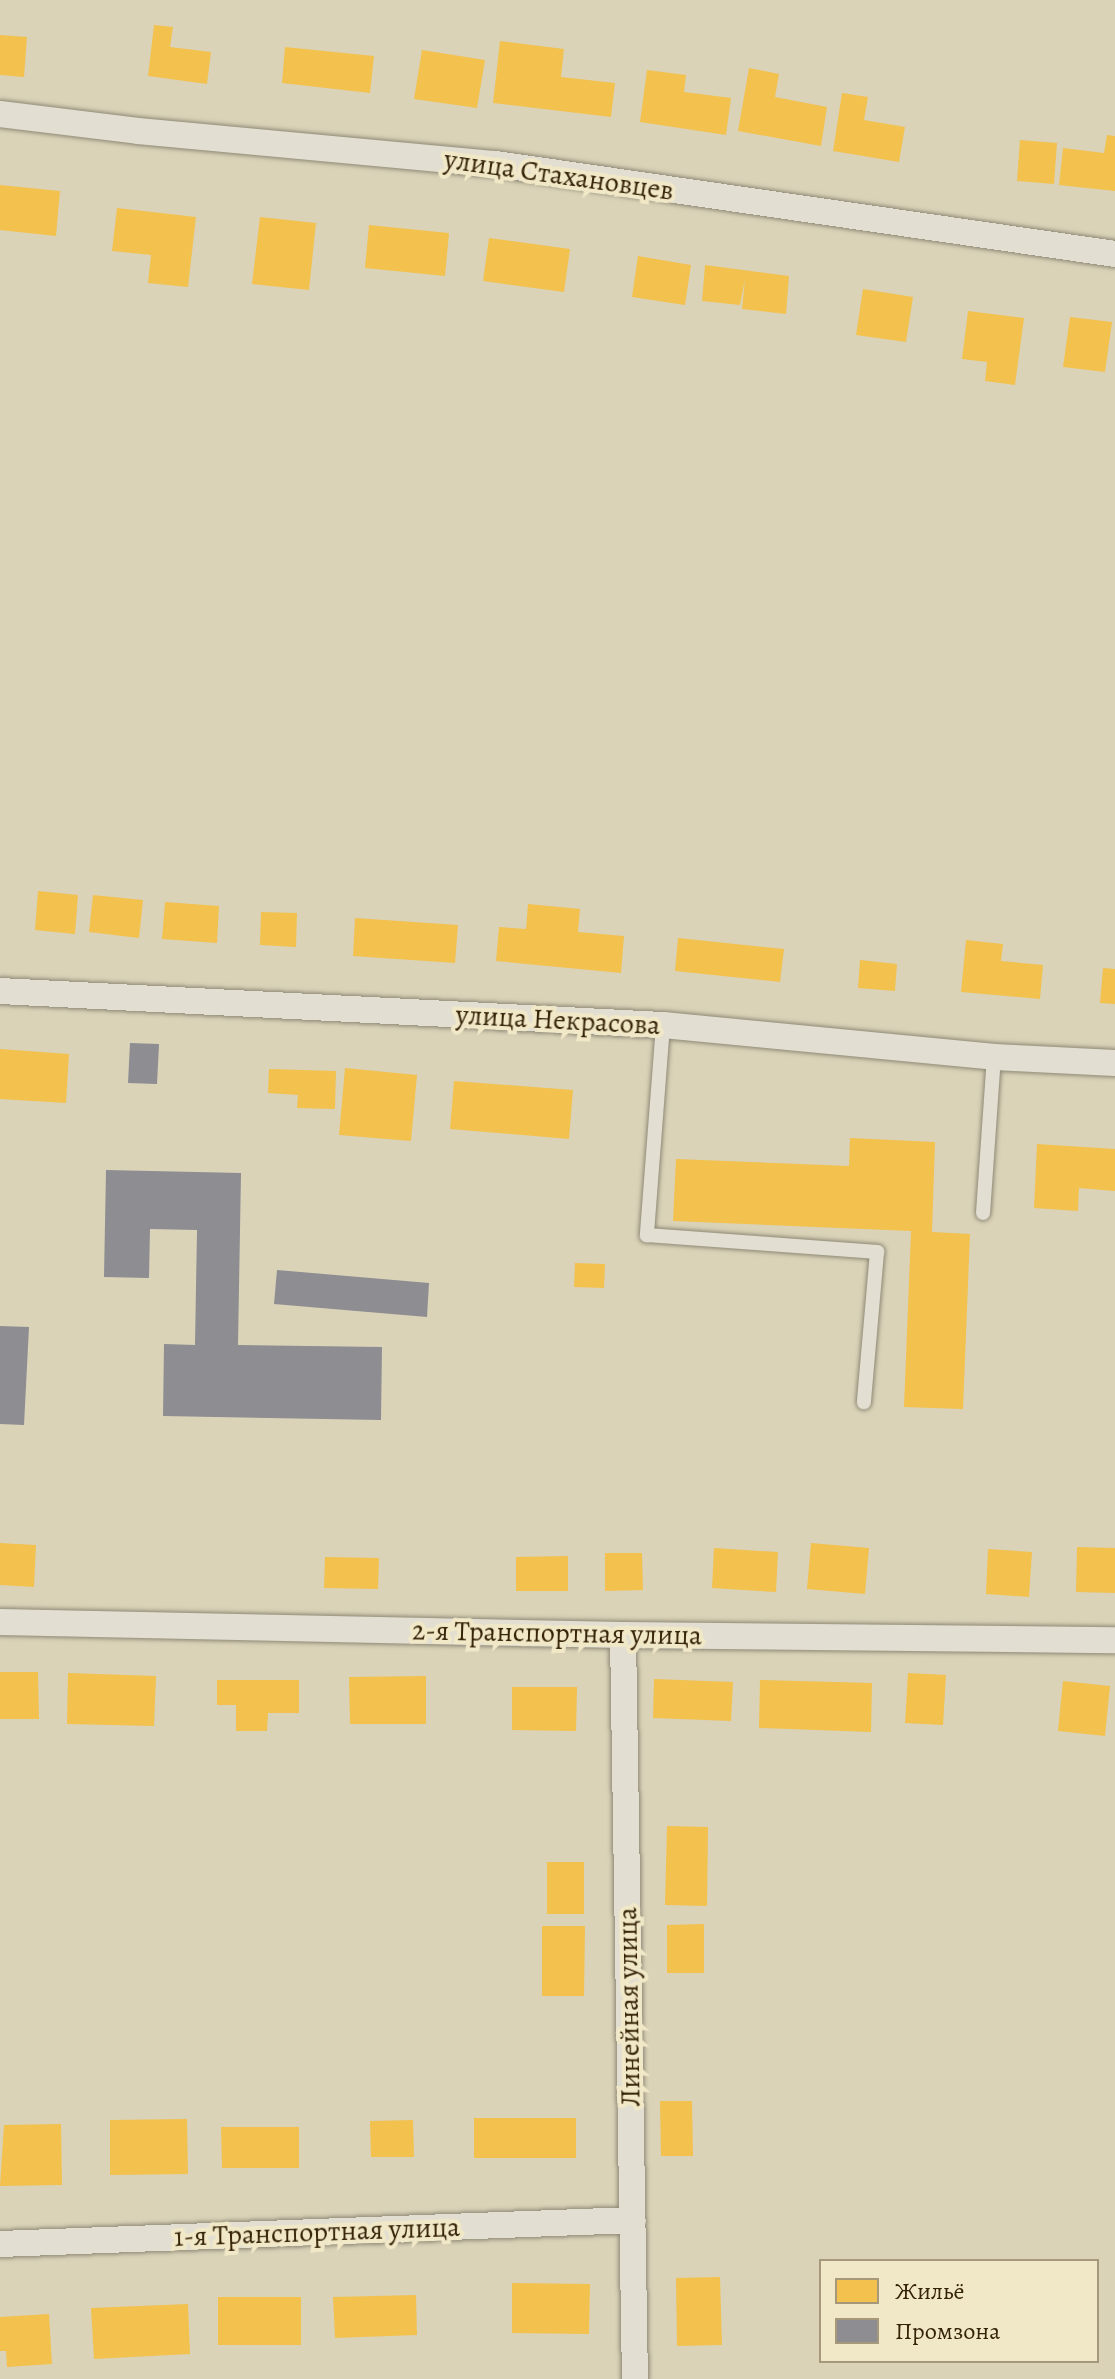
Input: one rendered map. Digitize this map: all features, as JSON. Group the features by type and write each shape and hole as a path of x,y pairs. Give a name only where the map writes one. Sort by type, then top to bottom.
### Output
{"street":[{"name":"улица Стахановцев","path":"0,114 154,133 496,164 1115,254"},
{"name":"улица Некрасова","path":"0,991 663,1025 994,1057 1115,1063"},
{"name":"2-я Транспортная улица","path":"0,1622 623,1635 1115,1640"},
{"name":"Линейная улица","path":"623,1635 635,2379"},
{"name":"1-я Транспортная улица","path":"0,2244 633,2220"}],"lane":[{"path":"663,1025 647,1235 877,1252 864,1402"},
{"path":"983,1213 994,1057"}],"building: Жильё":[{"path":"154,25 173,27 170,47 211,52 207,84 148,76"},
{"path":"0,35 27,37 24,77 0,75"},
{"path":"500,41 564,49 561,77 615,83 611,117 493,103"},
{"path":"285,47 374,56 370,93 282,83"},
{"path":"422,50 485,60 477,108 414,99"},
{"path":"749,68 779,74 775,97 827,107 821,146 738,131"},
{"path":"647,70 686,75 684,92 731,98 726,135 640,122"},
{"path":"842,93 868,97 864,120 905,127 899,162 833,151"},
{"path":"1107,135 1115,136 1115,191 1059,185 1063,148 1104,153"},
{"path":"1020,140 1057,143 1054,184 1017,181"},
{"path":"0,185 60,191 56,236 0,230"},
{"path":"117,208 196,217 188,287 148,283 151,255 112,251"},
{"path":"260,217 316,223 309,290 252,284"},
{"path":"369,225 449,233 445,276 365,268"},
{"path":"489,238 570,249 564,292 483,281"},
{"path":"638,256 691,265 685,305 632,297"},
{"path":"705,265 789,276 786,314 742,309 745,279 740,305 702,301"},
{"path":"863,289 913,297 906,342 856,335"},
{"path":"968,311 1024,318 1015,385 985,381 987,362 962,359"},
{"path":"1070,317 1112,322 1105,372 1063,367"},
{"path":"38,891 78,895 75,934 35,930"},
{"path":"93,895 143,900 139,938 89,932"},
{"path":"165,902 219,906 217,943 162,939"},
{"path":"528,904 580,909 578,932 624,936 621,973 496,961 499,927 526,929"},
{"path":"261,912 297,913 296,947 260,945"},
{"path":"355,918 458,925 455,963 353,956"},
{"path":"678,938 784,949 780,982 675,971"},
{"path":"966,940 1003,944 1001,961 1043,965 1040,999 961,992"},
{"path":"860,960 897,964 895,991 858,988"},
{"path":"1103,968 1115,969 1115,1004 1100,1003"},
{"path":"0,1049 69,1054 66,1103 0,1099"},
{"path":"345,1068 417,1075 411,1141 339,1135"},
{"path":"269,1069 336,1071 335,1109 297,1108 298,1095 268,1093"},
{"path":"454,1081 573,1090 569,1139 450,1129"},
{"path":"850,1138 935,1142 932,1232 970,1234 963,1409 904,1407 911,1231 673,1221 676,1159 849,1166"},
{"path":"1037,1144 1115,1149 1115,1191 1079,1188 1078,1211 1034,1208"},
{"path":"575,1263 605,1264 604,1288 574,1287"},
{"path":"0,1543 36,1545 34,1587 0,1585"},
{"path":"811,1543 869,1548 865,1594 807,1589"},
{"path":"1077,1547 1115,1548 1115,1593 1076,1592"},
{"path":"714,1548 778,1552 776,1592 712,1588"},
{"path":"988,1549 1032,1552 1029,1597 986,1594"},
{"path":"605,1553 642,1553 643,1590 605,1591"},
{"path":"568,1556 568,1591 516,1591 516,1557"},
{"path":"325,1557 379,1558 378,1589 324,1588"},
{"path":"0,1672 38,1672 39,1719 0,1719"},
{"path":"68,1673 156,1676 154,1726 67,1724"},
{"path":"908,1673 946,1675 943,1725 905,1723"},
{"path":"426,1676 426,1724 350,1724 349,1677"},
{"path":"654,1679 733,1682 731,1721 653,1718"},
{"path":"217,1680 299,1680 299,1713 268,1713 267,1731 236,1731 236,1705 217,1705"},
{"path":"760,1680 872,1683 871,1732 759,1728"},
{"path":"1063,1681 1110,1686 1105,1736 1058,1731"},
{"path":"512,1687 577,1687 576,1731 512,1730"},
{"path":"667,1826 708,1827 707,1906 665,1905"},
{"path":"547,1862 584,1862 584,1914 547,1914"},
{"path":"704,1924 704,1973 667,1973 667,1925"},
{"path":"542,1926 585,1926 584,1996 542,1996"},
{"path":"660,2101 692,2101 693,2156 661,2156"},
{"path":"474,2118 576,2118 576,2158 474,2158"},
{"path":"187,2119 188,2174 110,2175 110,2120"},
{"path":"413,2120 414,2157 371,2157 370,2121"},
{"path":"61,2124 62,2185 0,2186 4,2125"},
{"path":"221,2127 299,2127 299,2168 222,2168"},
{"path":"720,2277 722,2345 677,2346 676,2278"},
{"path":"512,2283 590,2284 589,2334 512,2333"},
{"path":"416,2295 417,2335 335,2338 333,2297"},
{"path":"218,2297 301,2297 301,2345 218,2345"},
{"path":"188,2304 190,2354 94,2359 91,2308"},
{"path":"49,2314 52,2364 7,2367 6,2351 0,2351 0,2317"}],"building: Промзона":[{"path":"130,1043 159,1044 157,1084 128,1083"},
{"path":"106,1170 241,1173 238,1345 382,1347 381,1420 163,1416 164,1344 195,1345 197,1230 150,1229 149,1278 104,1277"},
{"path":"277,1270 429,1283 427,1317 274,1304"},
{"path":"0,1326 29,1327 24,1425 0,1424"}]}
